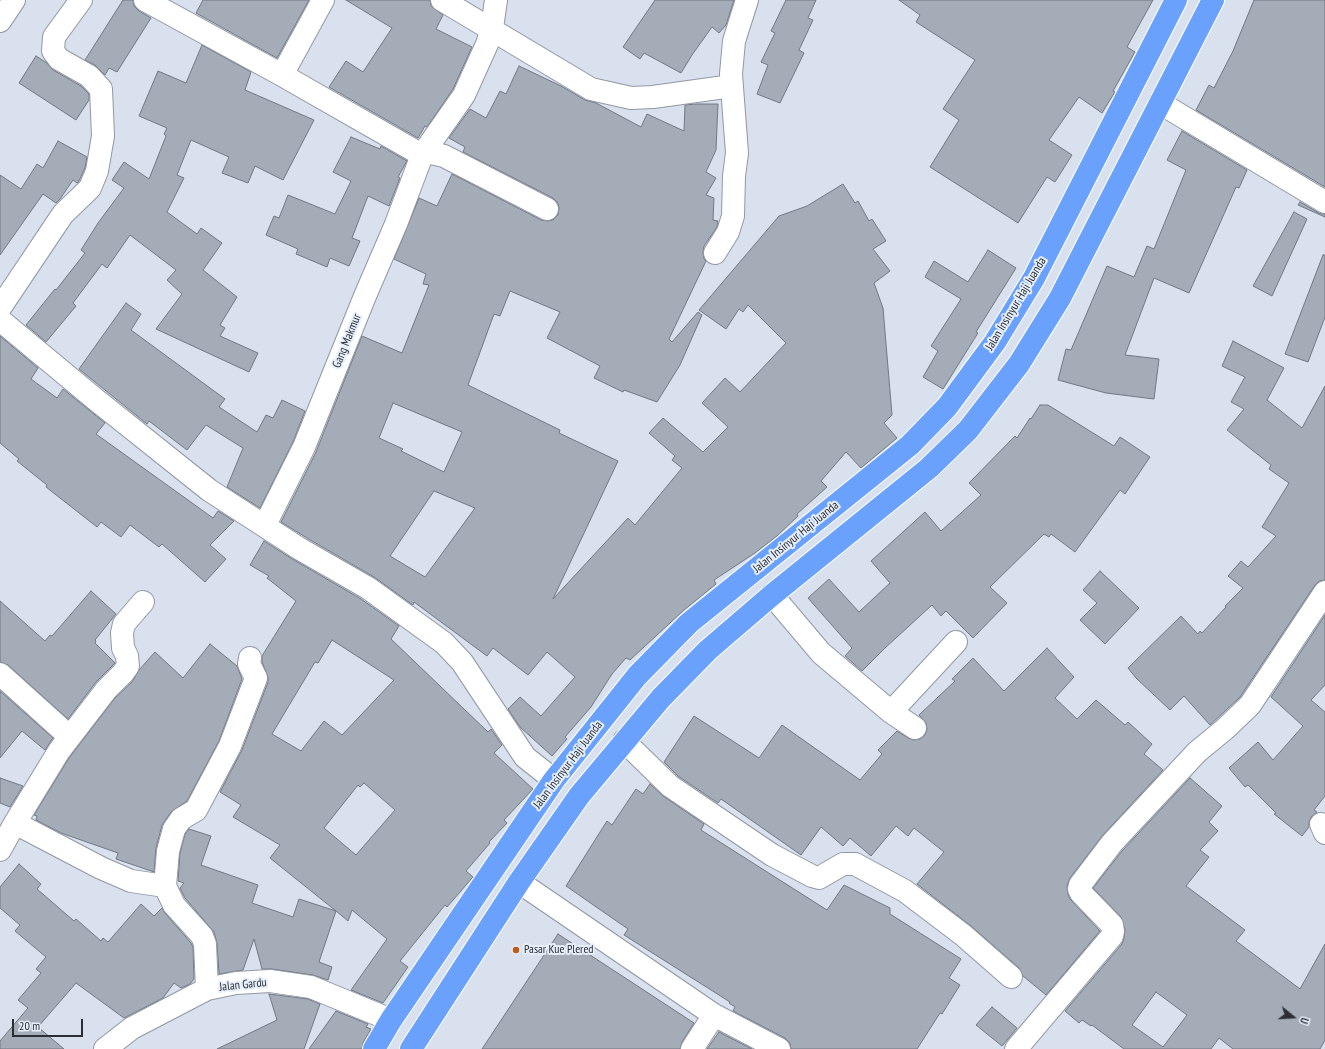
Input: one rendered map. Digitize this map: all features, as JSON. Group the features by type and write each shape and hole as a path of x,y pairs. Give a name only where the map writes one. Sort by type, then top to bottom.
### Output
{"highway":[{"name":"Jalan Insinyur Haji Juanda","path":"374,1049 391,1020 554,780 637,676 689,623 910,445 947,407 995,342 1034,278 1176,0"},
{"path":"411,1049 519,882 579,796 661,698 708,650 930,468 968,430 1019,364 1060,298 1213,0"}],"street":[{"path":"0,21 14,0"},
{"path":"0,308 63,214 90,188 97,171 103,136 101,89 90,76 59,59 53,51 54,37 81,0"},
{"path":"145,0 282,75 422,155 432,153 444,156 547,209"},
{"path":"282,75 323,0"},
{"path":"442,0 492,28 591,88 598,90 631,98 653,97 731,80"},
{"name":"Gang Makmur","path":"265,525 304,447 396,224 422,155 464,95 487,44 492,28 496,0"},
{"path":"715,253 728,232 733,216 734,176 737,152 731,80 734,42 747,0"},
{"path":"1160,103 1325,202"},
{"path":"0,320 101,404 209,490 300,548 368,588 444,643 462,662 525,757 554,780"},
{"path":"1016,1049 1112,936 1112,925 1081,893 1079,889 1080,885 1112,843 1197,752 1225,729 1250,704 1325,592"},
{"path":"772,596 821,653 891,712 915,728"},
{"path":"0,850 15,822 59,751 106,690 128,666 127,656 123,648 122,633 124,624 142,602"},
{"path":"891,712 956,642"},
{"path":"207,989 205,944 202,936 174,905 165,886 168,851 174,829 181,819 196,810 230,746 256,678 249,664 250,658"},
{"path":"0,674 70,737"},
{"path":"624,741 670,786 772,855 812,876 819,878 843,864 855,864 905,891 963,935 1011,977"},
{"path":"15,822 119,876 131,881 165,886"},
{"path":"519,882 714,1015 779,1049"},
{"name":"Jalan Gardu","path":"105,1049 132,1028 207,989 236,983 270,981 311,987 391,1020"},
{"path":"692,1049 714,1015"}],"building":[{"path":"123,0 133,0 134,6 139,11 151,18 117,72 109,68 105,75 95,65 85,60"},
{"path":"203,0 309,0 277,58 196,13"},
{"path":"346,0 430,0 431,6 443,15 436,29 472,47 453,89 427,127 425,126 418,138 329,87 346,61 363,72 392,28"},
{"path":"655,0 734,0 726,25 719,33 712,27 681,73 644,53 640,59 623,47"},
{"path":"786,0 816,0 808,18 813,20 799,50 804,53 780,103 757,94 768,65 761,62 775,33 771,31"},
{"path":"899,0 1153,0 1127,47 1135,52 1113,91 1115,92 1102,113 1079,97 1049,140 1072,155 1055,182 1047,177 1018,223 930,167 959,120 943,109 975,60 916,22 920,15"},
{"path":"1254,0 1325,0 1325,187 1196,110 1209,85 1214,88 1233,51"},
{"path":"202,45 251,72 245,90 314,120 283,180 255,166 248,183 222,173 229,157 191,140 177,175 184,178 167,212 197,234 201,228 222,243 203,270 237,297 220,325 225,328 220,336 258,353 249,372 156,329 182,294 167,280 176,270 130,235 107,268 102,264 73,303 76,306 46,342 26,325 85,253 81,250 98,223 124,188 112,180 124,162 149,179 166,136 164,134 167,128 139,116 158,71 186,83"},
{"path":"36,56 47,63 53,70 81,86 89,94 89,100 76,120 19,83"},
{"path":"519,66 561,86 585,100 596,103 641,127 647,114 684,131 685,105 718,104 716,150 706,172 716,178 706,195 714,198 713,220 718,221 717,227 704,246 703,252 704,259 706,261 669,339 672,342 698,312 702,315 680,365 657,402 624,390 623,392 594,378 600,366 547,338 560,312 510,291 500,316 494,314 468,385 560,430 559,433 618,461 553,599 628,518 635,525 682,468 672,460 675,456 649,433 663,418 703,452 728,427 702,403 725,378 740,392 786,343 748,305 743,312 739,309 726,329 699,310 779,216 807,206 843,184 855,203 858,201 869,221 872,219 886,241 873,249 890,271 874,283 883,308 892,415 884,423 897,438 861,468 846,452 821,481 827,487 797,514 798,516 777,536 755,553 714,580 716,584 684,610 630,660 626,658 612,674 591,707 565,737 567,739 552,756 520,727 508,709 520,697 541,716 575,677 547,652 528,675 493,648 487,656 414,602 413,605 374,577 281,522 316,452 362,336 402,353 429,285 423,284 426,274 394,259 419,198 437,206 452,174 541,220 553,220 558,215 558,203 553,198 463,152 465,147 449,138 470,109 486,118 500,91 506,94","holes":["393,403 462,432 444,472 401,451 403,449 379,438","434,491 475,508 425,577 390,556"]},
{"path":"1182,131 1247,170 1239,188 1236,187 1189,293 1154,278 1125,355 1159,359 1154,399 1106,393 1058,380 1066,349 1071,350 1107,266 1134,277 1147,246 1154,249 1186,170 1167,160"},
{"path":"351,137 380,149 381,146 407,161 398,177 400,178 389,206 368,196 352,238 360,241 349,266 330,258 327,267 296,254 298,249 266,235 274,216 279,218 288,195 335,214 351,181 333,172"},
{"path":"58,141 87,157 85,168 79,181 77,183 73,180 56,203 43,194 0,255 0,175 21,189 37,164 43,168"},
{"path":"1300,202 1319,213 1325,214 1325,217 1298,205"},
{"path":"1294,212 1307,219 1272,296 1253,286"},
{"path":"988,250 1016,268 943,389 923,377 938,351 931,346 961,299 925,277 934,261 968,282"},
{"path":"1323,255 1325,255 1325,317 1308,362 1285,354"},
{"path":"126,303 141,314 131,330 225,399 219,407 257,432 266,415 273,418 282,400 305,411 293,442 260,508 227,487 243,448 206,425 187,450 149,421 147,424 79,369"},
{"path":"0,336 38,368 31,379 57,398 63,389 105,423 96,434 213,518 218,511 234,521 210,545 226,559 205,582 162,544 159,547 130,525 121,537 101,522 97,527 46,487 47,485 17,461 19,459 0,443"},
{"path":"1233,341 1284,368 1267,400 1302,428 1325,386 1325,580 1319,581 1315,585 1240,697 1210,725 1184,696 1170,710 1136,678 1128,668 1181,616 1198,634 1200,631 1202,633 1243,588 1228,576 1241,561 1248,567 1276,536 1262,527 1289,483 1269,469 1271,465 1227,430 1244,409 1231,402 1245,377 1222,366"},
{"path":"1040,405 1048,405 1114,446 1120,437 1150,457 1125,494 1120,490 1075,552 1051,534 1049,537 1044,534 990,587 1007,603 973,638 946,611 941,616 932,605 862,671 845,656 852,648 808,598 829,579 859,612 890,583 871,561 925,512 941,531 981,495 969,483 1015,436 1017,438"},
{"path":"264,541 361,599 399,626 391,639 488,732 491,729 502,745 494,753 533,789 504,820 507,823 489,842 490,843 466,871 473,877 447,907 445,905 400,961 408,967 383,1003 351,990 387,939 352,910 348,921 270,858 280,845 233,817 241,805 220,792 242,750 268,682 268,677 262,662 262,656 296,601 267,578 269,576 250,565","holes":["332,640 394,680 342,735 324,721 301,751 272,734 315,662 318,663","364,783 395,810 356,855 324,828 358,785 360,787"]},
{"path":"1100,571 1139,608 1105,644 1080,620 1097,603 1083,590"},
{"path":"91,591 116,614 95,640 95,643 115,663 96,682 68,719 8,665 0,662 0,601 45,641 50,635 52,636"},
{"path":"1325,615 1325,685 1311,700 1325,712 1325,796 1314,810 1317,812 1311,817 1309,827 1302,836 1274,814 1276,813 1248,785 1245,787 1229,768 1258,742 1273,760 1303,726 1271,697"},
{"path":"210,644 237,666 242,679 219,741 187,801 171,812 162,825 156,848 154,872 116,859 118,853 61,833 36,820 37,816 34,815 69,758 115,698 132,682 139,670 155,652 183,678"},
{"path":"1047,648 1074,677 1055,698 1077,719 1096,700 1125,725 1128,722 1152,744 1144,754 1163,770 1103,835 1070,878 1067,886 1070,899 1100,931 1046,995 1023,976 1019,968 971,926 917,884 944,852 914,828 908,836 896,826 871,856 850,838 843,846 821,827 801,855 721,799 718,803 678,776 664,762 694,716 759,758 782,725 860,780 882,754 878,750 897,731 914,740 920,739 925,735 927,729 926,723 919,715 955,681 952,679 973,658 1004,691"},
{"path":"0,691 53,738 45,750 22,731 0,758"},
{"path":"0,778 23,786 10,807 0,803"},
{"path":"1190,778 1222,806 1209,822 1218,831 1200,850 1209,857 1186,886 1245,930 1236,941 1300,989 1325,944 1325,1040 1320,1049 1233,1049 1219,1038 1211,1049 1124,1049 1092,1025 1091,1026 1082,1020 1079,1023 1065,1011 1122,944 1125,929 1121,917 1093,888 1122,851","holes":["1156,992 1187,1015 1163,1047 1132,1025"]},
{"path":"650,784 663,796 704,824 701,830 827,910 844,885 890,908 890,914 961,959 949,978 960,985 942,1014 940,1013 917,1049 791,1049 790,1043 785,1038 733,1011 735,1007 729,1003 730,1002 624,935 628,929 566,886 607,821 612,825 636,789 643,794"},
{"path":"189,829 211,836 201,865 258,885 252,903 293,917 299,899 336,911 319,962 332,967 328,980 313,975 262,969 254,939 243,970 219,974 217,943 214,932 185,898 180,888 184,883 178,881 180,853 185,834"},
{"path":"19,864 41,884 37,889 74,921 76,919 101,941 103,938 108,942 141,904 154,916 162,908 193,947 194,979 190,984 181,988 174,983 163,998 124,1018 76,983 38,1027 64,1049 0,1049 0,1041 28,1008 18,1000 41,973 36,969 46,957 15,931 20,925 0,908 0,887"},
{"path":"558,934 694,1023 682,1042 680,1049 482,1049"},
{"path":"269,994 308,999 320,1004 304,1049 217,1049 277,1020"},
{"path":"992,1007 1017,1028 1002,1046 976,1025"},
{"path":"336,1011 368,1024 366,1027 371,1029 363,1043 362,1049 309,1049"},
{"path":"719,1032 752,1049 707,1049"}],"place":[{"name":"Pasar Kue Plered","path":"516,950"}]}
